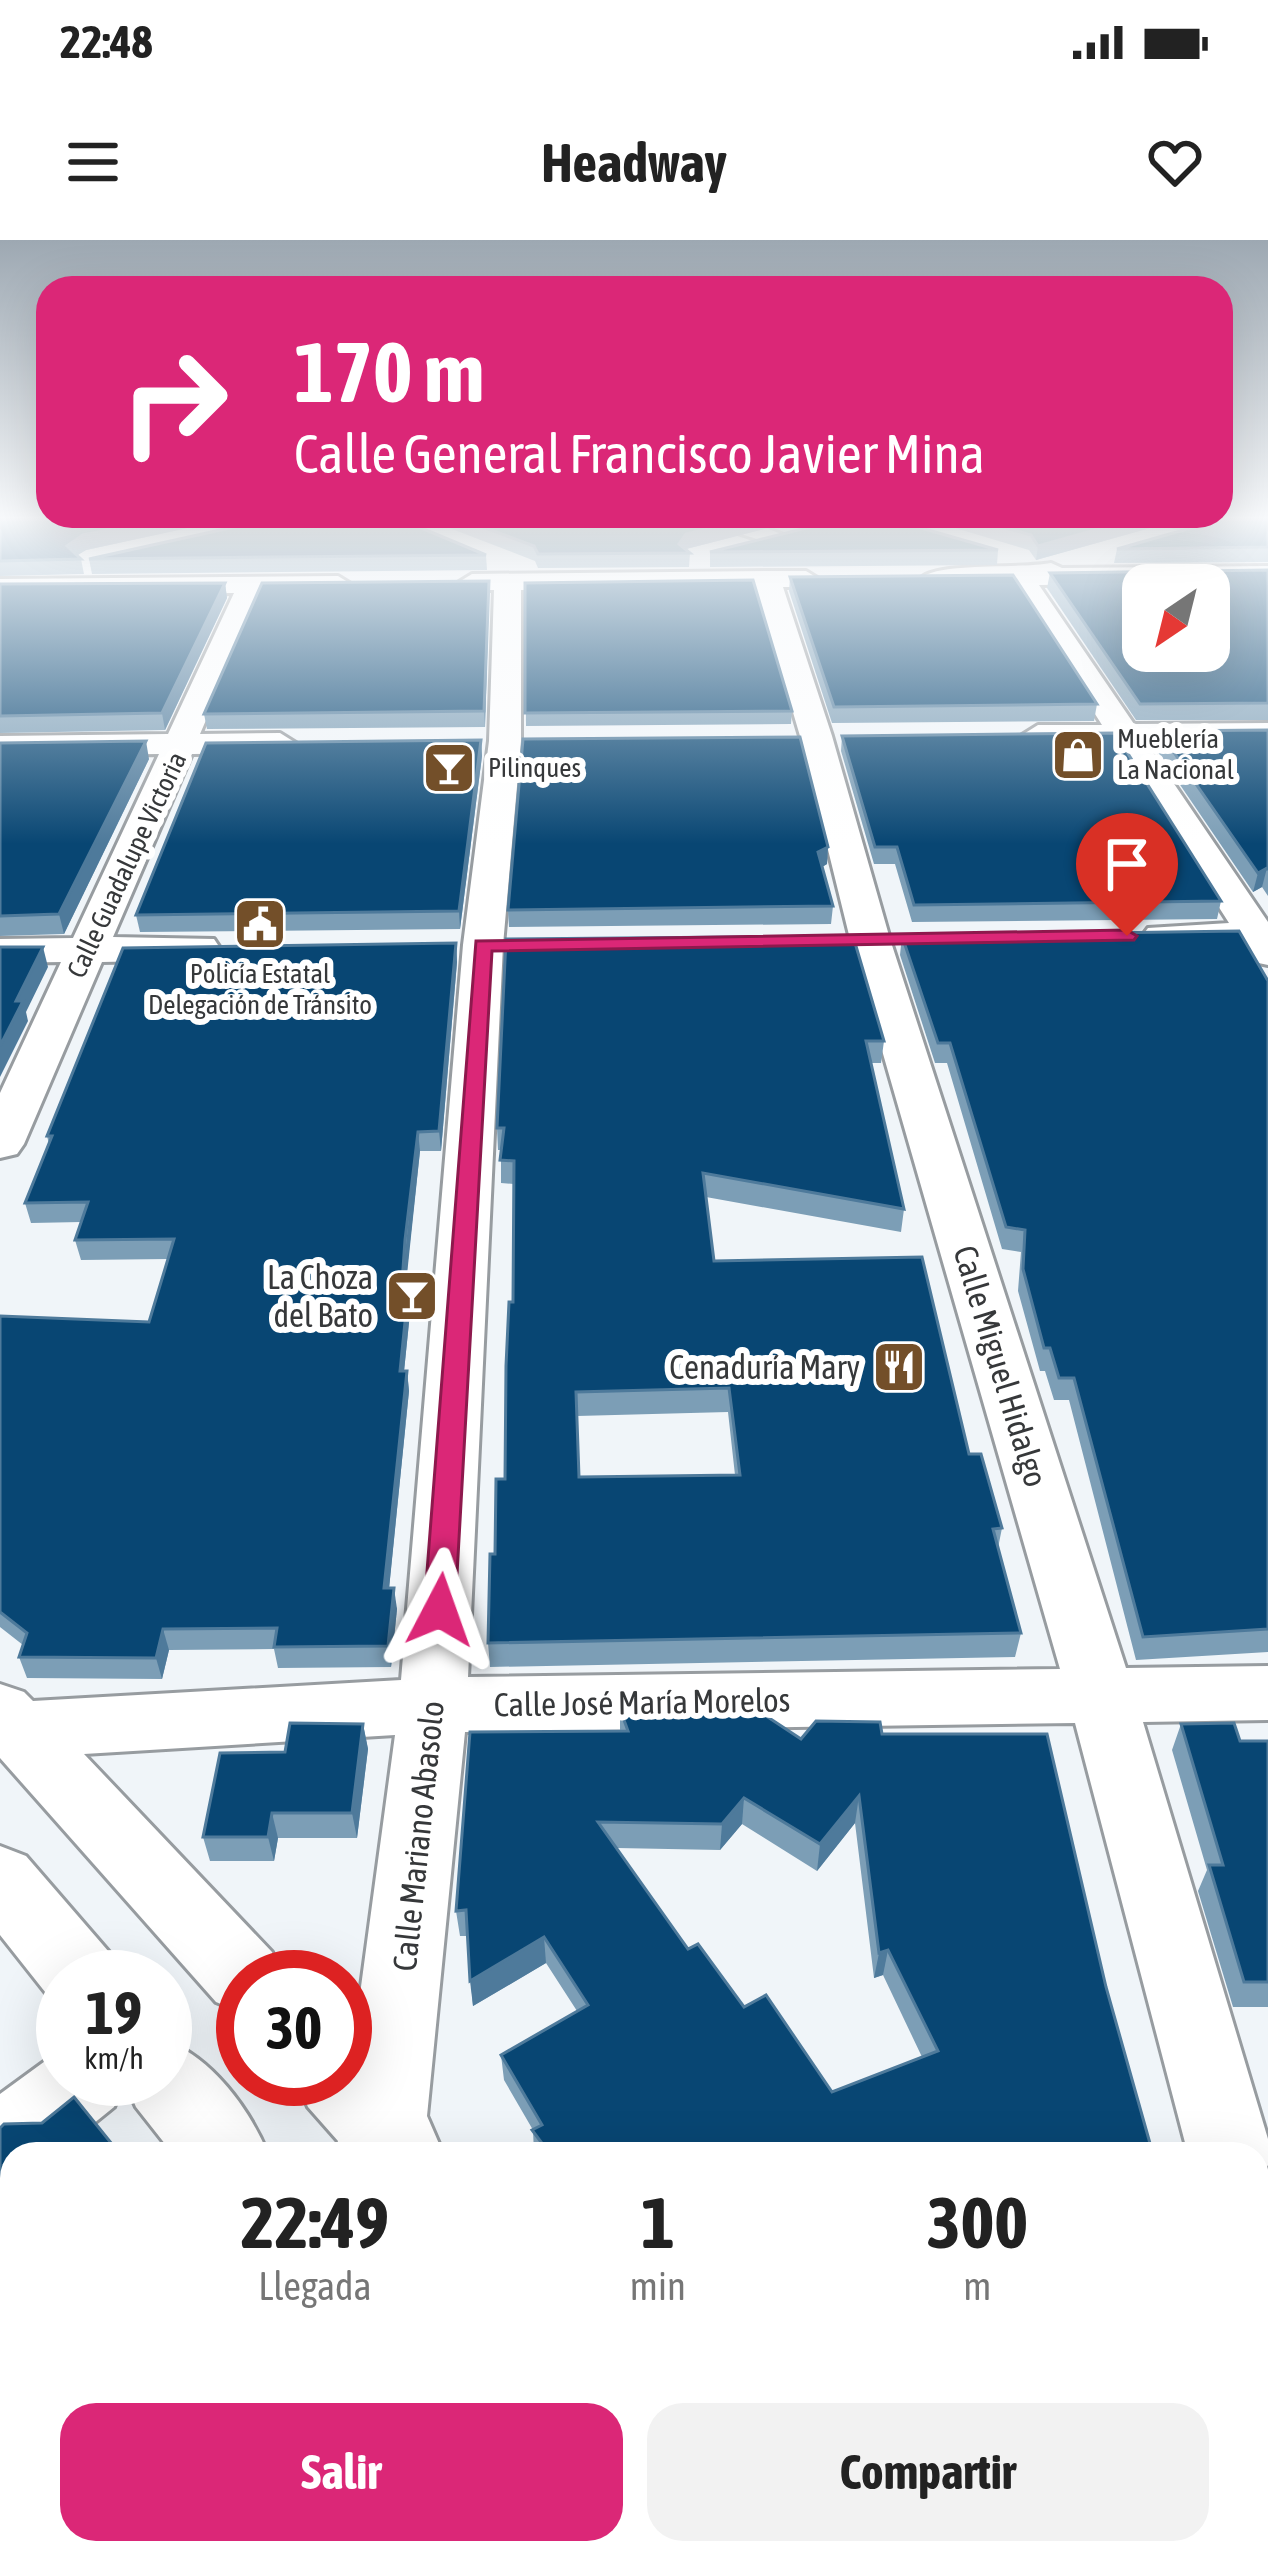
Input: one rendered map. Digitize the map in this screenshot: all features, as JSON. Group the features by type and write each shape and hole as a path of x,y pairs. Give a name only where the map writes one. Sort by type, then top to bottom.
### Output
{"street":[{"name":"Calle Guadalupe Victoria","path":"0,1144 233,627"},
{"name":"Calle Mariano Abasolo","path":"376,2129 434,1705 483,945 512,627"},
{"name":"Calle Miguel Hidalgo","path":"772,627 816,736 870,939 1101,1694 1227,2142"},
{"path":"1055,627 1264,941"},
{"path":"1007,735 1268,733"},
{"path":"0,746 321,742"},
{"path":"1120,936 1264,941"},
{"path":"0,951 227,947"},
{"name":"Calle José María Morelos","path":"9,1720 434,1705 1268,1693"},
{"path":"9,1720 219,1950"},
{"path":"0,1879 59,1950"},
{"path":"5,2142 51,2106"},
{"path":"187,2106 216,2142"}],"building":[{"path":"0,627 203,627 162,713 0,716"},
{"path":"242,627 487,627 484,711 204,714"},
{"path":"525,627 767,627 792,711 525,713"},
{"path":"807,627 1047,627 1097,704 834,707"},
{"path":"1087,627 1122,627 1122,672 1230,672 1230,627 1268,627 1268,703 1140,704"},
{"path":"1268,730 1268,870 1258,873 1159,731"},
{"path":"1115,733 1221,901 914,905 897,847 875,847 842,736"},
{"path":"800,737 828,847 818,852 833,906 508,910 523,739"},
{"path":"481,740 459,911 136,915 206,743"},
{"path":"146,741 59,914 0,916 0,743"},
{"path":"1239,931 1268,981 1268,1629 1143,1637 1074,1378 1059,1378 1050,1348 1044,1348 1023,1269 1025,1230 1006,1227 950,1043 938,1043 902,936"},
{"path":"853,936 884,1041 866,1041 904,1209 703,1173 714,1261 922,1257 969,1454 981,1454 1002,1528 993,1529 1021,1633 488,1643 496,1479 505,1479 506,1366 509,1302 513,1302 514,1161 500,1160 504,1128 497,1128 506,939","holes":["729,1388 740,1475 579,1477 576,1392"]},
{"path":"456,943 439,1131 418,1132 405,1240 402,1283 409,1283 400,1371 407,1371 384,1588 394,1588 388,1646 274,1647 277,1628 163,1629 156,1658 19,1657 27,1633 0,1612 0,1316 149,1322 174,1239 75,1240 88,1202 25,1203 123,948"},
{"path":"0,947 43,947 0,1046"},
{"path":"620,1709 757,1710 801,1739 816,1721 880,1722 882,1734 1047,1734 1106,1987 1150,2142 541,2142 532,2130 542,2125 501,2055 588,2005 544,1937 470,1981 466,1910 456,1911 470,1732 628,1731","holes":["859,1796 879,1953 888,1950 938,2051 832,2092 766,1995 744,2007 698,1944 688,1949 598,1822 722,1824 744,1798 820,1844"]},
{"path":"290,1723 363,1724 352,1813 272,1813 268,1837 203,1837 220,1753 285,1752"},
{"path":"1234,1723 1240,1741 1268,1741 1268,1982 1244,1982 1209,1865 1223,1865 1181,1724"},
{"path":"63,2106 81,2106 110,2142 0,2142 4,2124 42,2123"}],"place":[{"name":"Mueblería La Nacional","path":"1078,755"},
{"name":"Pilinques","path":"449,768"},
{"name":"Policía Estatal Delegación de Tránsito","path":"260,924"},
{"name":"La Choza del Bato","path":"412,1296"},
{"name":"Cenaduría Mary","path":"899,1367"}],"route":[{"path":"440,1610 483,945 1127,936"}]}
